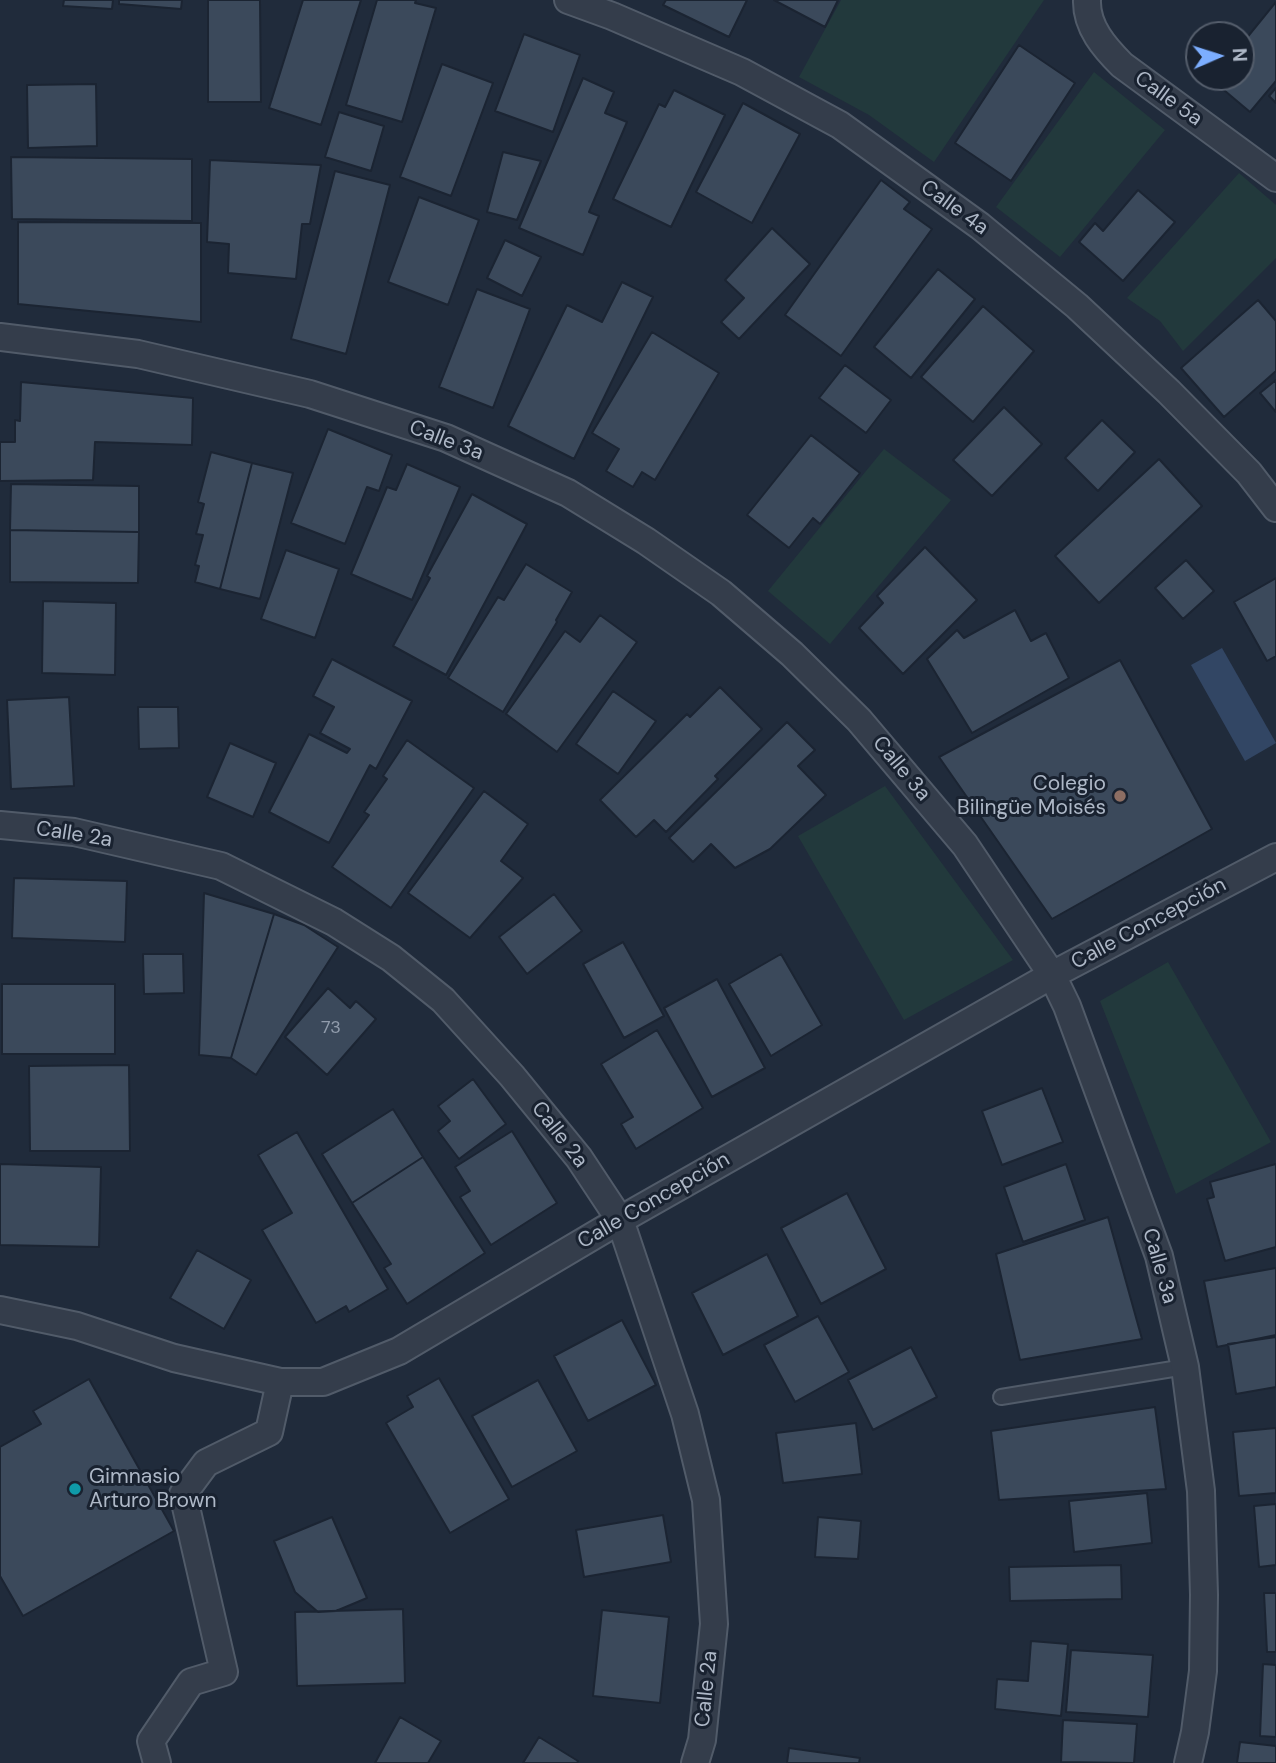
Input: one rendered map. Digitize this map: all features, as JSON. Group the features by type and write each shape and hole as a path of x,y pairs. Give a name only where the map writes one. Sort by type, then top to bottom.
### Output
{"street":[{"name":"Calle 4a","path":"568,0 742,72 840,125 861,140 980,226 1077,306 1249,473 1276,508"},
{"name":"Calle 5a","path":"1087,0 1092,25 1104,47 1122,65 1276,178"},
{"name":"Calle 3a","path":"0,337 138,354 310,394 446,438 568,493 646,541 721,593 792,654 859,720 965,845 1052,975 1159,1256 1185,1367 1201,1491 1203,1671 1188,1763"},
{"name":"Calle 2a","path":"0,825 74,832 221,866 334,922 391,958 443,1000 512,1076 579,1158 620,1220 685,1414 706,1500 713,1624 702,1740 695,1763"},
{"name":"Calle Concepción","path":"0,1310 77,1326 174,1358 280,1382 323,1382 400,1350 620,1220 1052,975 1276,857"},
{"path":"157,1763 151,1741 191,1682 224,1672 183,1494 206,1463 270,1432 280,1382"}],"lane":[{"path":"1001,1397 1185,1367"}],"green space":[{"path":"841,0 1044,0 934,162 869,115 799,77"},
{"path":"1094,72 1165,130 1060,257 996,207"},
{"path":"1239,173 1276,205 1276,258 1183,351 1160,321 1127,298"},
{"path":"884,449 951,500 830,644 768,591"},
{"path":"885,786 1013,960 904,1020 798,836"},
{"path":"1168,962 1271,1142 1176,1194 1100,1001"}],"water":[{"path":"1222,648 1276,743 1245,761 1191,665"}],"building":[{"path":"64,0 113,0 112,9 63,6"},
{"path":"119,0 182,0 181,9 119,4"},
{"path":"208,0 260,0 261,102 208,102"},
{"path":"303,0 361,0 321,125 269,108"},
{"path":"377,0 416,0 415,3 436,8 402,122 346,105"},
{"path":"666,0 747,0 729,37 663,5"},
{"path":"774,0 838,0 825,27"},
{"path":"1276,2 1276,81 1250,112 1225,91 1255,91 1255,28"},
{"path":"524,34 580,55 553,132 495,111"},
{"path":"1019,45 1075,83 1011,181 955,143"},
{"path":"442,64 493,83 451,196 400,177"},
{"path":"583,78 614,92 605,113 627,122 589,212 599,216 583,255 519,228"},
{"path":"96,84 97,146 28,148 27,85"},
{"path":"1276,88 1276,103 1269,96"},
{"path":"674,90 725,115 671,227 613,199 659,104 665,107"},
{"path":"743,103 800,134 752,223 696,192"},
{"path":"339,112 384,126 371,171 325,157"},
{"path":"503,152 541,161 517,220 487,212"},
{"path":"11,157 192,159 192,221 12,219"},
{"path":"210,160 321,165 310,224 302,224 296,279 228,273 229,244 207,242"},
{"path":"335,171 390,185 346,354 291,339"},
{"path":"881,180 910,202 904,209 932,229 841,356 785,315"},
{"path":"1138,190 1175,222 1123,281 1079,242 1095,223 1103,231"},
{"path":"419,197 479,220 448,305 388,282"},
{"path":"18,222 201,223 201,322 18,304"},
{"path":"772,228 810,264 739,339 721,322 744,298 725,280"},
{"path":"505,240 541,257 522,296 487,278"},
{"path":"938,269 975,299 911,378 874,347"},
{"path":"622,282 653,297 574,459 508,426 567,305 602,322"},
{"path":"477,289 530,309 493,408 439,387"},
{"path":"1258,300 1276,321 1276,371 1224,417 1181,368"},
{"path":"983,306 1034,351 973,422 921,377"},
{"path":"652,332 719,373 655,480 642,472 633,487 606,471 619,449 592,433"},
{"path":"845,365 891,400 866,433 819,398"},
{"path":"1276,380 1276,412 1260,393"},
{"path":"21,382 193,398 192,445 95,442 93,480 0,481 0,442 15,442 15,420 20,421"},
{"path":"1004,407 1042,444 992,496 953,460"},
{"path":"1102,420 1135,452 1098,491 1065,458"},
{"path":"328,429 392,455 379,491 367,487 345,544 291,523"},
{"path":"811,435 860,473 820,524 813,518 789,548 747,515"},
{"path":"211,452 252,463 220,589 195,582 199,566 195,565 203,535 196,534 204,504 198,502"},
{"path":"1159,459 1202,506 1099,603 1055,556"},
{"path":"252,463 293,473 260,599 220,589"},
{"path":"407,464 460,487 412,600 351,574 387,487 396,490"},
{"path":"11,484 139,486 139,532 10,530"},
{"path":"472,494 527,524 446,675 393,646 430,578 427,576"},
{"path":"10,530 139,532 138,583 10,582"},
{"path":"925,547 977,600 903,674 859,628 883,603 877,596"},
{"path":"286,550 339,569 315,638 261,619"},
{"path":"1186,560 1214,591 1183,619 1155,588"},
{"path":"526,564 572,592 503,712 448,678 498,597 504,600"},
{"path":"1276,578 1276,656 1267,661 1234,602"},
{"path":"43,601 116,603 115,675 42,673"},
{"path":"1015,610 1031,641 1046,633 1069,678 972,733 927,659 957,630 964,638"},
{"path":"600,615 637,642 557,752 506,714 565,631 580,642"},
{"path":"332,659 412,701 376,769 370,765 329,843 269,812 309,734 347,753 350,749 320,733 334,707 313,696"},
{"path":"1120,660 1212,829 1052,919 939,757"},
{"path":"720,687 762,729 715,776 718,779 666,832 654,820 636,837 600,800 687,714 690,717"},
{"path":"613,691 656,721 618,774 576,744"},
{"path":"69,697 74,786 11,789 7,700"},
{"path":"138,707 178,707 179,748 139,749"},
{"path":"787,722 815,750 798,766 826,795 770,849 735,868 711,844 693,862 669,838"},
{"path":"407,740 474,788 391,908 332,867 369,815 364,812 387,779 383,776"},
{"path":"230,743 276,763 253,817 207,797"},
{"path":"484,791 528,824 501,861 523,878 470,938 408,893"},
{"path":"14,878 127,881 125,942 12,938"},
{"path":"204,893 274,914 231,1058 199,1055"},
{"path":"554,894 582,931 527,974 499,937"},
{"path":"274,914 304,925 338,947 256,1075 231,1058"},
{"path":"623,942 664,1016 624,1038 583,964"},
{"path":"143,954 183,954 184,993 144,994"},
{"path":"781,954 822,1025 771,1056 729,984"},
{"path":"717,979 765,1068 712,1097 664,1008"},
{"path":"2,984 115,984 115,1054 2,1054"},
{"path":"328,988 350,1008 356,1001 376,1019 327,1075 285,1037"},
{"path":"657,1030 703,1108 636,1149 621,1124 633,1117 601,1064"},
{"path":"129,1065 130,1151 30,1151 29,1066"},
{"path":"473,1079 506,1124 459,1159 438,1131 450,1121 438,1106"},
{"path":"1042,1088 1063,1142 1002,1165 982,1111"},
{"path":"393,1109 423,1157 352,1203 322,1154"},
{"path":"512,1131 557,1203 491,1245 460,1197 470,1191 455,1167"},
{"path":"297,1132 388,1289 349,1312 346,1306 316,1323 262,1230 292,1213 258,1155"},
{"path":"423,1157 485,1253 407,1304 384,1268 391,1264 352,1203"},
{"path":"0,1164 101,1167 99,1247 0,1245"},
{"path":"1066,1164 1085,1220 1023,1242 1004,1187"},
{"path":"1276,1164 1276,1247 1225,1261 1207,1199 1214,1197 1210,1182"},
{"path":"847,1193 886,1269 821,1304 781,1228"},
{"path":"1108,1217 1142,1339 1020,1360 996,1254"},
{"path":"197,1250 251,1280 224,1329 170,1298"},
{"path":"767,1254 798,1316 723,1355 692,1293"},
{"path":"1276,1268 1276,1335 1217,1347 1204,1281"},
{"path":"818,1316 849,1372 795,1402 764,1345"},
{"path":"622,1320 656,1385 588,1421 554,1356"},
{"path":"1276,1337 1276,1387 1236,1394 1228,1344"},
{"path":"911,1347 937,1397 873,1430 848,1380"},
{"path":"439,1378 509,1499 450,1533 386,1423 413,1407 407,1396"},
{"name":"Gimnasio Arturo Brown","path":"89,1379 174,1531 23,1616 0,1576 0,1447 41,1424 33,1411"},
{"path":"538,1380 577,1451 512,1487 472,1416"},
{"path":"1155,1407 1166,1489 999,1500 991,1431"},
{"path":"856,1423 862,1474 783,1483 776,1433"},
{"path":"1276,1428 1276,1493 1239,1496 1233,1432"},
{"path":"1147,1493 1152,1543 1074,1552 1069,1501"},
{"path":"1276,1504 1276,1565 1259,1567 1254,1506"},
{"path":"663,1515 671,1562 584,1577 576,1530"},
{"path":"332,1517 367,1598 336,1611 318,1612 295,1592 274,1541"},
{"path":"818,1517 861,1521 858,1559 815,1557"},
{"path":"1121,1565 1122,1599 1010,1601 1009,1567"},
{"path":"1264,1593 1276,1593 1276,1652 1267,1652"},
{"path":"403,1609 405,1683 297,1686 295,1612"},
{"path":"602,1610 669,1617 660,1703 593,1696"},
{"path":"1031,1641 1068,1644 1061,1716 995,1709 997,1679 1028,1681"},
{"path":"1071,1650 1153,1655 1148,1717 1066,1712"},
{"path":"1263,1664 1276,1665 1276,1737 1260,1736"},
{"path":"400,1717 441,1741 428,1763 375,1763"},
{"path":"1063,1720 1137,1724 1134,1763 1061,1762"},
{"path":"539,1737 578,1761 577,1763 523,1763"},
{"path":"1240,1742 1276,1746 1276,1763 1237,1763"},
{"path":"789,1748 860,1758 859,1763 787,1763"}],"place":[{"name":"Colegio Bilingüe Moisés","path":"1120,796"},
{"name":"Gimnasio Arturo Brown","path":"75,1489"}]}
